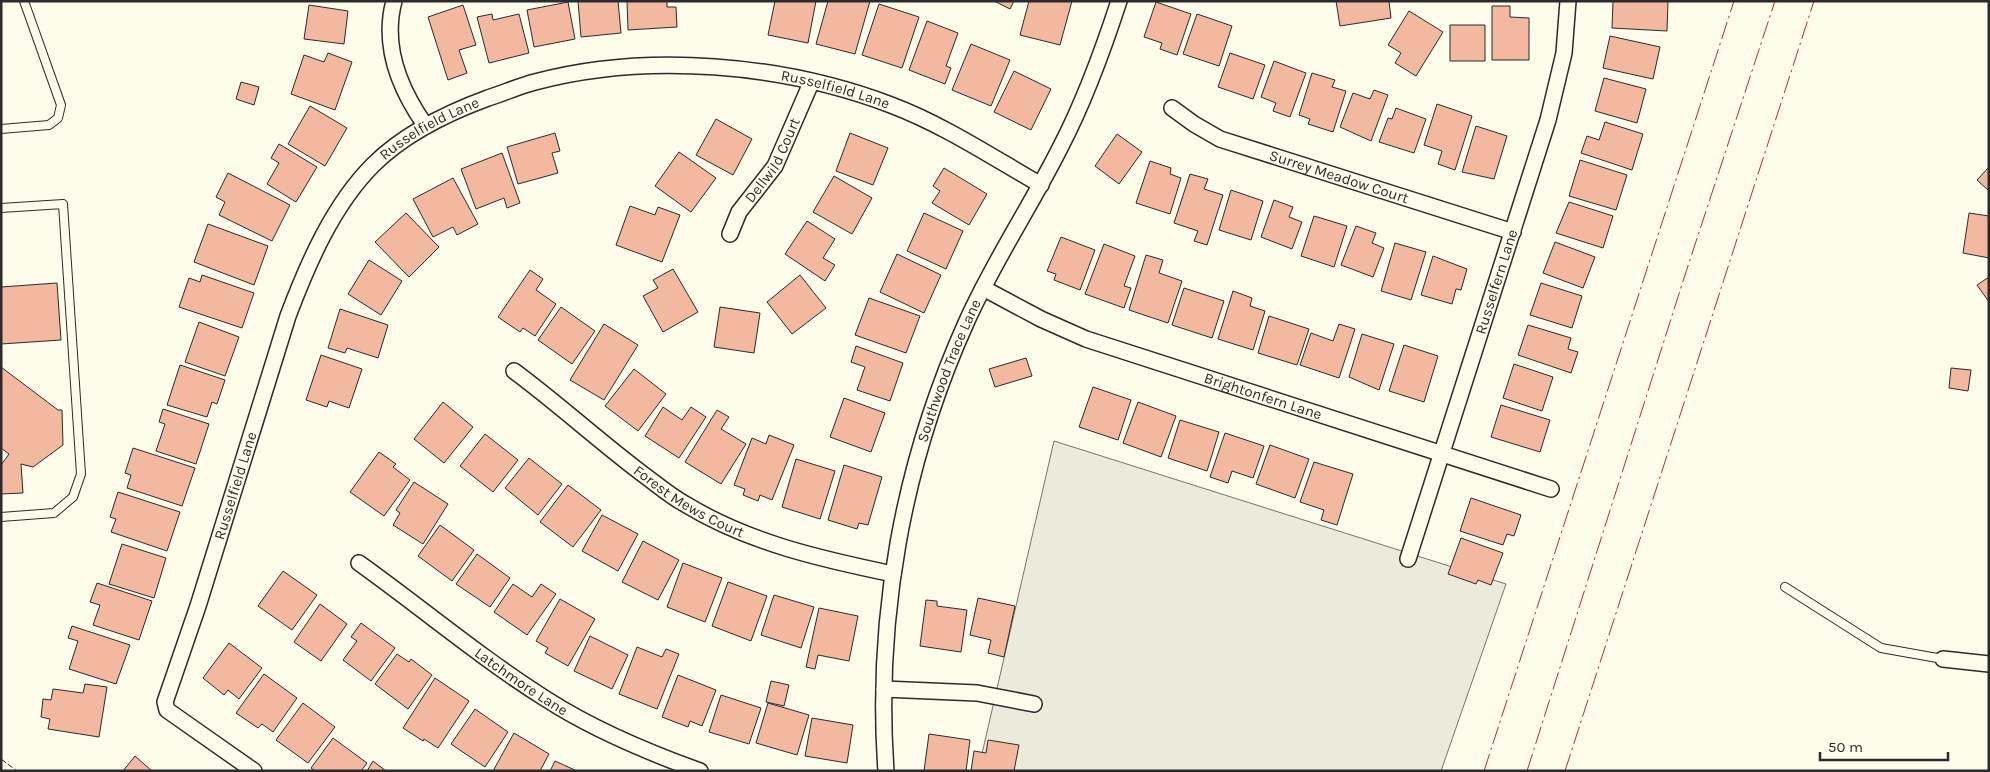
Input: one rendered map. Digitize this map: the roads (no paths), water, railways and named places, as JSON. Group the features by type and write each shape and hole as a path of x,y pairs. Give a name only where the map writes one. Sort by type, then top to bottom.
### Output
{"street":[{"path":"394,1 390,27 391,53 408,101 425,125"},
{"name":"Southwood Trace Lane","path":"886,771 884,689 893,574 908,494 928,420 944,375 983,288 1040,185 1084,98 1119,1"},
{"name":"Russelfern Lane","path":"1408,559 1548,120 1564,53 1568,1"},
{"name":"Russelfield Lane","path":"254,771 167,710 165,702 201,597 286,324 305,272 328,227 360,179 374,163 425,125 467,106 533,82 580,73 676,66 722,67 811,83 870,98 928,120 1040,185"},
{"name":"Dellwild Court","path":"730,234 739,212 775,166 811,83"},
{"name":"Surrey Meadow Court","path":"1172,108 1194,124 1220,139 1513,232"},
{"name":"Brightonfern Lane","path":"983,288 1041,319 1086,339 1551,489"},
{"name":"Forest Mews Court","path":"514,371 628,463 701,514 740,532 799,553 893,574"},
{"name":"Latchmore Lane","path":"359,563 545,699 583,721 628,743 700,771"},
{"path":"1944,659 1989,664"},
{"path":"884,689 977,693 1034,704"}],"lane":[{"path":"1,129 48,125 58,118 61,105 24,1"},
{"path":"1,208 63,204 81,474 74,497 54,512 1,517"},
{"path":"1785,587 1881,648 1944,659"}]}
